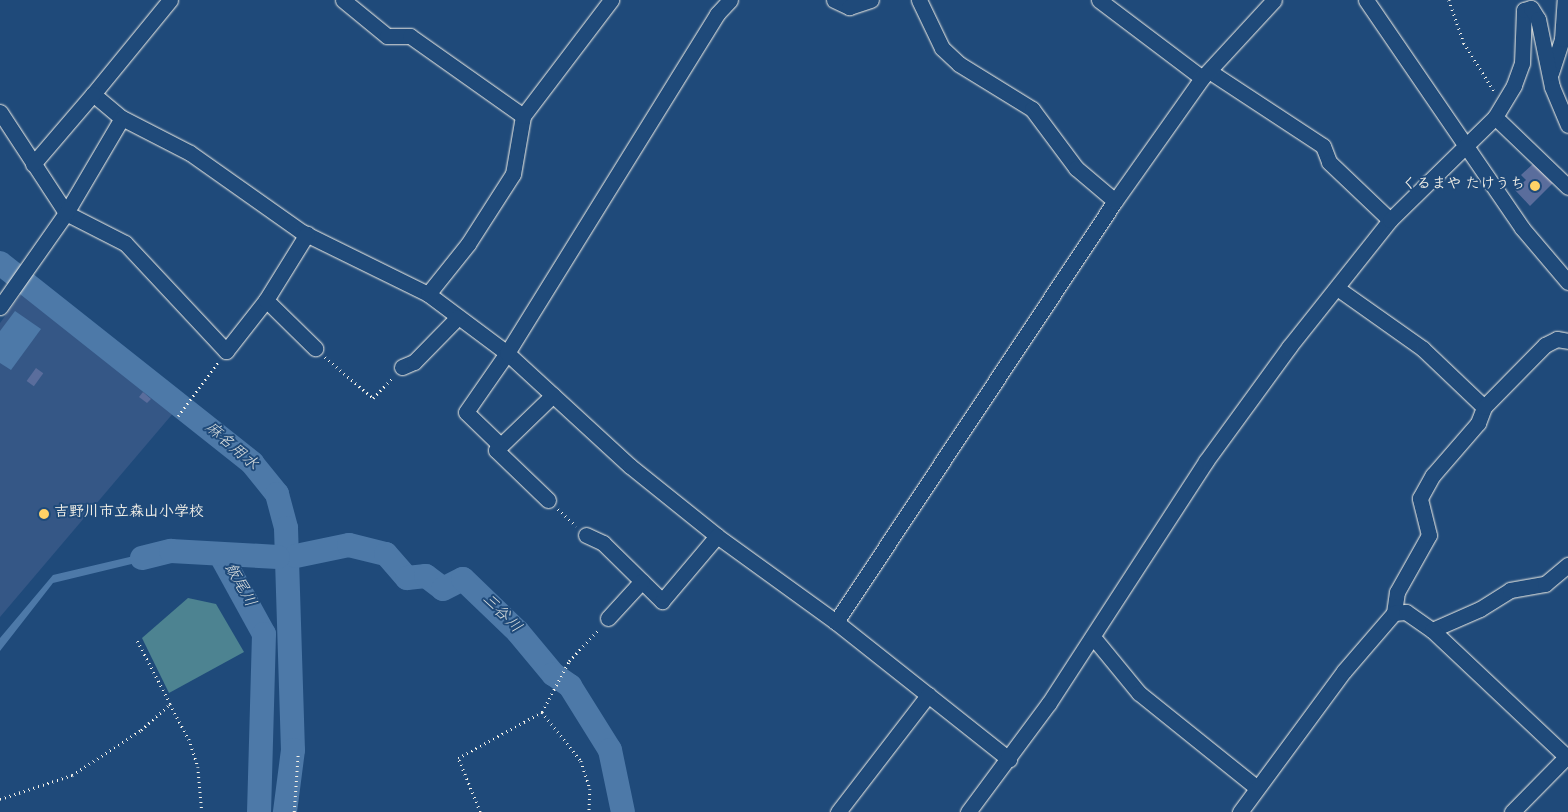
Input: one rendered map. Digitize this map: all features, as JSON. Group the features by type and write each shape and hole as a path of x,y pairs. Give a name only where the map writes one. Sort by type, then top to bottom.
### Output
{"street":[{"path":"33,164 170,0"},
{"path":"342,0 387,36 410,36 523,116"},
{"path":"428,294 468,244 513,174 523,116 611,0"},
{"path":"500,446 466,412 507,353 717,14 730,0"},
{"path":"834,0 849,6 871,0"},
{"path":"919,0 942,48 959,64 1032,109 1076,168 1115,201"},
{"path":"1100,0 1206,74 1323,146 1329,162 1390,220"},
{"path":"836,622 1115,201 1206,74 1274,0"},
{"path":"1366,0 1465,148 1522,228 1568,282"},
{"path":"1550,74 1565,35 1565,0"},
{"path":"968,812 1009,759 1093,637 1206,461 1390,220 1465,148 1504,104 1522,63 1524,10 1531,8 1538,19 1550,74 1568,125"},
{"path":"93,94 122,118 190,153 307,234 428,294 507,353 630,466 717,536 836,622 1009,759"},
{"path":"0,112 66,213 125,243 226,351 266,300 307,234"},
{"path":"1495,116 1568,187"},
{"path":"0,307 66,213 122,118"},
{"path":"1337,288 1423,349 1484,407"},
{"path":"266,300 314,348"},
{"path":"402,367 414,362 458,317"},
{"path":"1240,812 1344,671 1394,613 1397,592 1429,535 1420,498 1433,476 1478,423 1484,407 1545,345 1557,338 1568,341"},
{"path":"548,500 496,450 553,394"},
{"path":"586,536 603,542 662,601 717,536"},
{"path":"1432,630 1480,609 1510,590 1545,584 1568,566"},
{"path":"608,618 642,581"},
{"path":"1394,613 1406,612 1432,630 1567,757 1512,812"},
{"path":"1093,637 1139,693 1257,788"},
{"path":"838,812 928,695"}],"path":[{"path":"1449,0 1464,43 1504,104"},
{"path":"314,348 373,398 402,367"},
{"path":"178,415 189,404 226,351"},
{"path":"548,500 586,536"},
{"path":"480,812 458,758 542,712 562,675 608,618"},
{"path":"136,639 189,739 198,767 202,812"},
{"path":"0,799 72,775 141,730 170,704"},
{"path":"542,712 580,761 590,790 589,812"},
{"path":"294,812 298,754"}],"shaded area":[{"name":"吉野川市立森山小学校","path":"25,289 175,411 0,617 0,323"},
{"path":"15,311 41,329 11,370 0,363 0,331"},
{"path":"172,547 173,554 53,583 0,651 0,638 53,575"}],"green space":[{"path":"188,598 216,604 244,652 169,693 142,638"}],"building":[{"name":"くるまや たけうち","path":"1535,162 1554,182 1530,206 1515,190 1526,180 1521,175"},
{"path":"36,368 43,373 34,386 27,381"},
{"path":"143,392 151,399 147,403 139,397"}],"waterway":[{"name":"麻名用水","path":"0,263 252,463 277,494 286,528 293,750 285,812"},
{"name":"三谷川","path":"296,556 349,545 386,554 407,578 426,576 443,589 463,579 518,632 553,674 570,686 610,750 623,812"},
{"name":"飯尾川","path":"142,558 171,551 278,557"},
{"name":"飯尾川","path":"220,554 264,634 259,812"}],"place":[{"name":"くるまや たけうち","path":"1535,186"},
{"name":"吉野川市立森山小学校","path":"44,514"}]}
